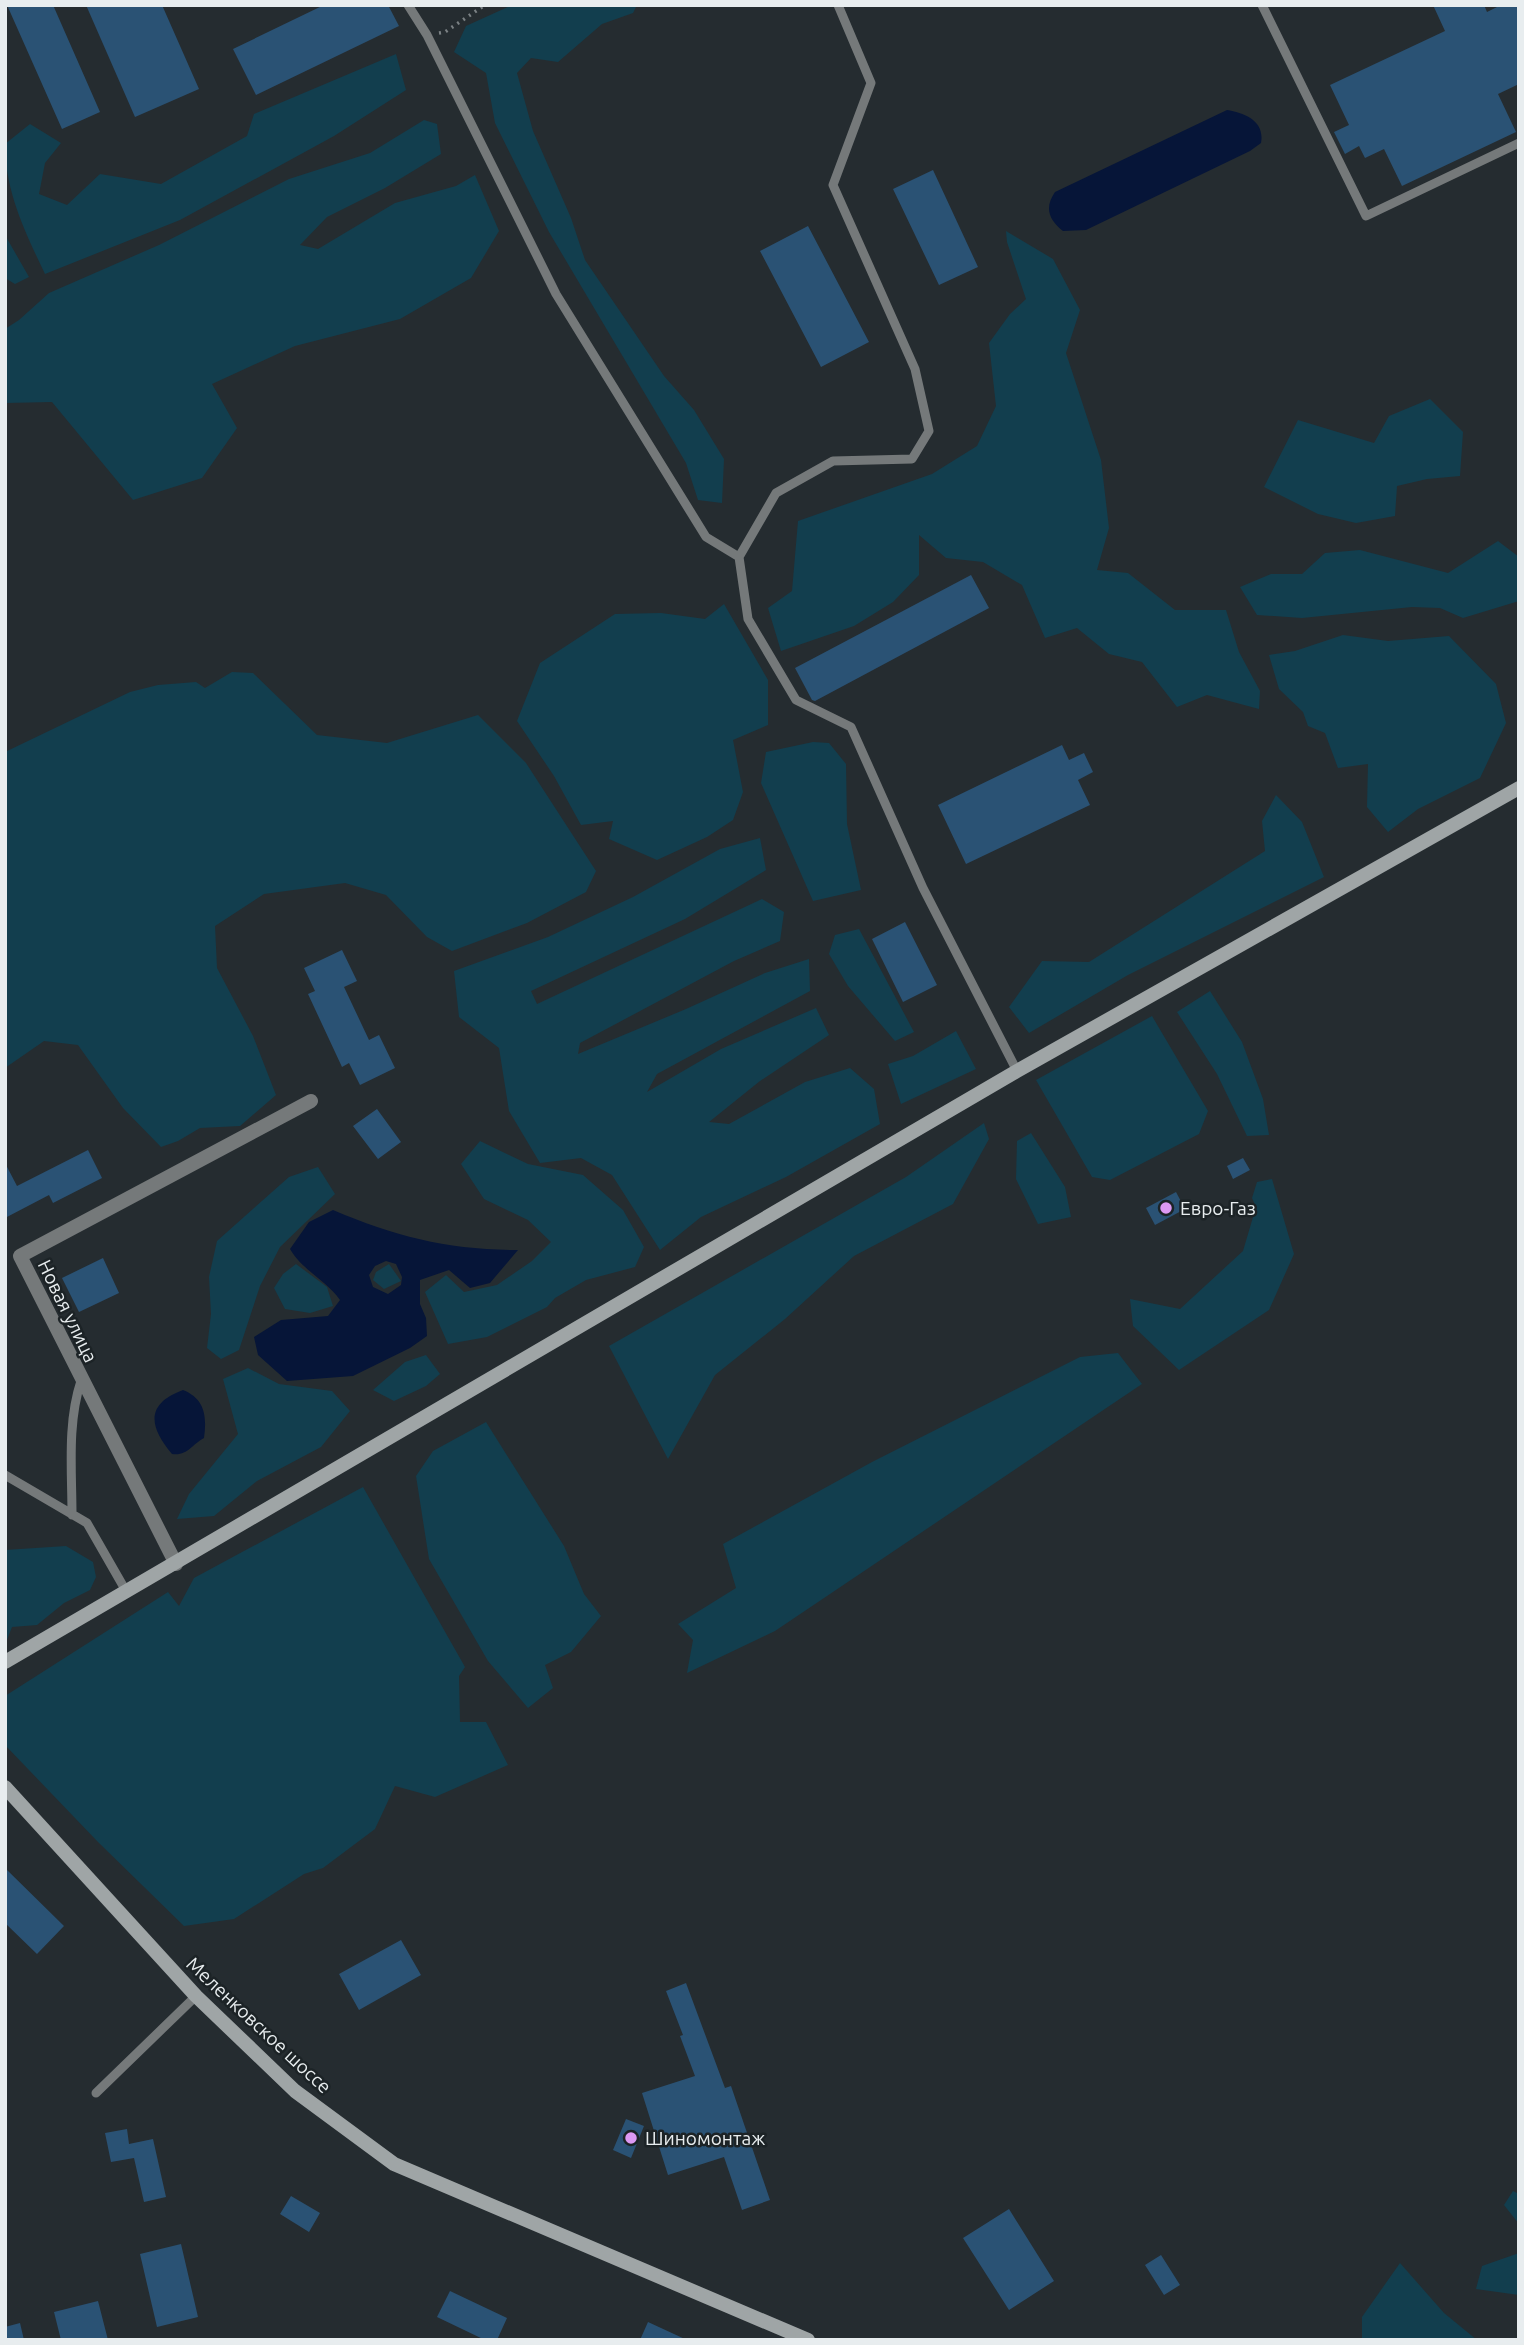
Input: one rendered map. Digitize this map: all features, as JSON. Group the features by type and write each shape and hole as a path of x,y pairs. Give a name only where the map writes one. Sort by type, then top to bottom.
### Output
{"street":[{"path":"5,1662 1017,1071 1519,788"},
{"name":"Новая улица","path":"176,1563 81,1381 20,1256 311,1101"},
{"name":"Меленковское шоссе","path":"5,1787 196,1997 295,2091 394,2164 808,2340"}],"lane":[{"path":"408,5 427,35 556,294 706,537 739,557"},
{"path":"838,5 871,83 833,185 915,369 929,430 912,459 833,461 776,493 739,557 748,619 796,700 851,727 923,888 1017,1071"},
{"path":"1262,5 1367,216 1519,143"},
{"path":"72,1515 74,1411 81,1381"},
{"path":"5,1475 87,1523 126,1591"},
{"path":"96,2093 196,1997"}],"path":[{"path":"427,35 445,32 485,5"}],"shaded area":[{"path":"512,5 637,5 633,13 602,24 558,62 531,58 517,73 533,131 571,218 585,260 664,376 694,410 724,459 722,503 698,500 686,463 549,232 495,123 486,73 454,52 466,26"},
{"path":"396,54 406,90 334,136 180,220 45,274 12,195 6,161 5,144 30,124 61,143 45,163 39,194 67,205 100,174 161,184 247,136 254,114"},
{"path":"1227,110 1252,119 1260,129 1261,143 1250,151 1086,230 1063,231 1054,223 1049,208 1055,192"},
{"path":"424,120 437,124 441,154 385,188 327,217 300,245 318,249 395,203 456,186 475,175 499,231 471,278 400,319 295,346 212,384 237,428 202,478 133,500 52,402 5,403 5,329 49,293 159,245 289,179 370,153"},
{"path":"1006,231 1053,259 1080,310 1066,353 1101,460 1109,528 1097,570 1128,573 1175,610 1226,610 1239,652 1260,691 1259,709 1207,695 1177,707 1142,662 1109,654 1077,628 1045,638 1022,585 983,562 946,558 919,535 919,575 893,602 854,626 781,651 768,608 792,591 798,521 932,474 977,446 996,406 989,343 1010,314 1026,299 1007,242"},
{"path":"5,235 29,277 15,284 5,278"},
{"path":"1430,399 1463,432 1460,476 1427,479 1397,486 1395,516 1356,523 1318,514 1264,487 1298,420 1374,443 1389,416"},
{"path":"1498,541 1519,557 1519,601 1463,618 1440,608 1412,607 1302,618 1257,615 1240,587 1271,574 1302,574 1325,553 1360,550 1448,573"},
{"path":"724,604 768,680 768,725 733,740 743,792 733,820 707,837 657,860 609,839 613,821 581,825 554,776 517,721 540,663 615,614 661,613 705,619"},
{"path":"1343,635 1388,641 1449,636 1496,684 1506,723 1480,778 1418,809 1388,832 1367,807 1368,764 1338,768 1325,733 1308,726 1303,712 1279,689 1269,655 1295,651"},
{"path":"232,672 253,673 317,735 387,743 478,715 526,763 596,871 586,892 527,923 452,951 427,937 386,895 345,883 264,894 215,926 217,968 253,1036 276,1095 240,1126 200,1128 161,1147 123,1108 78,1045 44,1041 5,1068 5,752 130,692 158,685 196,682 205,688"},
{"path":"813,742 829,743 846,764 847,824 861,890 813,901 761,783 766,752"},
{"path":"1276,795 1302,822 1324,877 1128,975 1029,1033 1009,1007 1042,961 1089,962 1265,851 1262,821"},
{"path":"760,838 766,870 685,919 531,991 537,1004 762,899 784,912 780,941 734,961 580,1043 578,1054 765,973 809,959 810,991 657,1074 647,1092 721,1049 816,1008 829,1035 760,1081 709,1122 729,1124 805,1082 850,1068 874,1089 880,1124 786,1177 701,1217 660,1250 612,1175 581,1158 540,1163 509,1111 499,1048 459,1017 454,971 548,937 633,897 720,849"},
{"path":"859,929 914,1032 895,1041 848,986 829,954 835,935"},
{"path":"1210,991 1242,1042 1263,1099 1269,1135 1247,1136 1217,1074 1177,1012"},
{"path":"1152,1016 1208,1111 1199,1134 1110,1180 1092,1177 1036,1080"},
{"path":"956,1031 976,1069 901,1104 888,1064 913,1056"},
{"path":"984,1123 989,1139 953,1204 854,1256 785,1319 715,1375 668,1459 609,1346 906,1177"},
{"path":"1031,1133 1065,1187 1071,1217 1038,1224 1016,1179 1017,1141"},
{"path":"480,1141 528,1164 583,1175 623,1210 644,1247 635,1267 586,1280 555,1298 547,1307 487,1337 448,1344 425,1292 446,1275 464,1292 497,1285 532,1261 551,1242 528,1220 484,1199 461,1164"},
{"path":"318,1167 335,1194 280,1247 260,1286 239,1350 221,1359 207,1348 211,1314 209,1277 217,1241 289,1177"},
{"path":"1272,1179 1294,1254 1269,1310 1179,1370 1133,1326 1130,1299 1180,1309 1243,1251 1256,1207 1252,1198 1257,1182"},
{"path":"333,1210 379,1228 424,1240 469,1248 518,1250 490,1283 470,1288 449,1270 420,1280 420,1304 426,1318 427,1336 410,1348 353,1376 287,1381 258,1355 254,1337 281,1320 328,1316 340,1300 290,1249 309,1222","holes":["386,1261 396,1264 402,1277 401,1285 388,1294 373,1287 369,1275 375,1266"]},
{"path":"296,1264 327,1287 333,1306 310,1313 285,1309 274,1288 283,1274"},
{"path":"389,1264 401,1281 384,1289 373,1280 376,1272"},
{"path":"1118,1353 1142,1384 775,1631 687,1673 693,1640 678,1624 736,1588 723,1544 872,1462 1080,1357"},
{"path":"426,1355 440,1374 426,1386 394,1401 373,1390 405,1362"},
{"path":"248,1368 279,1384 332,1391 350,1411 321,1447 257,1481 214,1516 177,1519 189,1494 238,1434 223,1379"},
{"path":"183,1390 196,1398 203,1409 204,1438 186,1452 172,1454 159,1435 155,1417 162,1402"},
{"path":"486,1422 564,1546 584,1594 601,1616 571,1652 545,1665 553,1688 528,1708 488,1661 429,1559 416,1476 433,1451"},
{"path":"363,1487 465,1667 459,1676 460,1722 486,1722 508,1765 435,1797 395,1786 375,1829 323,1868 304,1874 234,1919 184,1926 5,1745 5,1696 168,1592 179,1606 194,1578"},
{"path":"66,1546 93,1562 96,1577 90,1590 64,1603 37,1625 12,1627 5,1645 5,1550"},
{"path":"1513,2191 1519,2194 1519,2224 1504,2205"},
{"path":"1519,2253 1519,2295 1476,2289 1482,2266"},
{"path":"1400,2263 1444,2313 1477,2340 1362,2340 1362,2317"}],"building":[{"path":"7,5 53,5 100,112 62,129"},
{"path":"86,5 162,5 199,89 135,117"},
{"path":"324,5 388,5 399,26 256,95 233,49"},
{"path":"1433,5 1484,5 1487,12 1501,5 1519,5 1519,84 1498,94 1516,132 1402,186 1384,149 1365,158 1359,146 1345,154 1334,132 1349,125 1330,85 1445,31"},
{"path":"933,170 978,267 939,285 893,189"},
{"path":"808,226 869,342 821,367 760,251"},
{"path":"971,575 989,608 815,701 812,700 795,668"},
{"path":"1062,745 1069,760 1084,753 1093,772 1078,780 1090,805 966,864 938,805"},
{"path":"905,922 937,985 903,1002 872,939"},
{"path":"342,950 357,981 344,987 369,1040 379,1035 395,1068 360,1085 349,1063 342,1067 308,994 315,991 304,968"},
{"path":"377,1109 401,1142 378,1159 353,1126"},
{"path":"88,1150 102,1178 53,1203 49,1195 5,1218 5,1163 17,1186"},
{"path":"1243,1158 1250,1170 1233,1179 1227,1166"},
{"path":"1176,1192 1185,1209 1155,1225 1146,1208"},
{"path":"103,1258 119,1293 79,1312 62,1278"},
{"path":"5,1868 64,1926 37,1954 5,1923"},
{"path":"401,1940 421,1975 359,2010 339,1974"},
{"path":"686,1983 725,2088 731,2086 770,2200 742,2210 724,2157 668,2175 642,2093 695,2076 666,1991"},
{"path":"626,2119 644,2126 631,2158 613,2150"},
{"path":"127,2129 129,2144 153,2139 166,2197 144,2202 134,2158 111,2162 105,2133"},
{"path":"291,2196 320,2213 309,2232 280,2214"},
{"path":"1009,2209 1054,2281 1009,2310 963,2238"},
{"path":"181,2244 198,2317 157,2327 140,2254"},
{"path":"1161,2255 1180,2285 1164,2295 1145,2265"},
{"path":"450,2291 507,2318 497,2340 485,2340 437,2317"},
{"path":"98,2301 108,2340 61,2340 54,2312"},
{"path":"648,2322 687,2340 640,2340"},
{"path":"20,2323 24,2340 5,2340 5,2327"}],"place":[{"name":"Евро-Газ","path":"1166,1208"},
{"name":"Шиномонтаж","path":"631,2138"}]}
